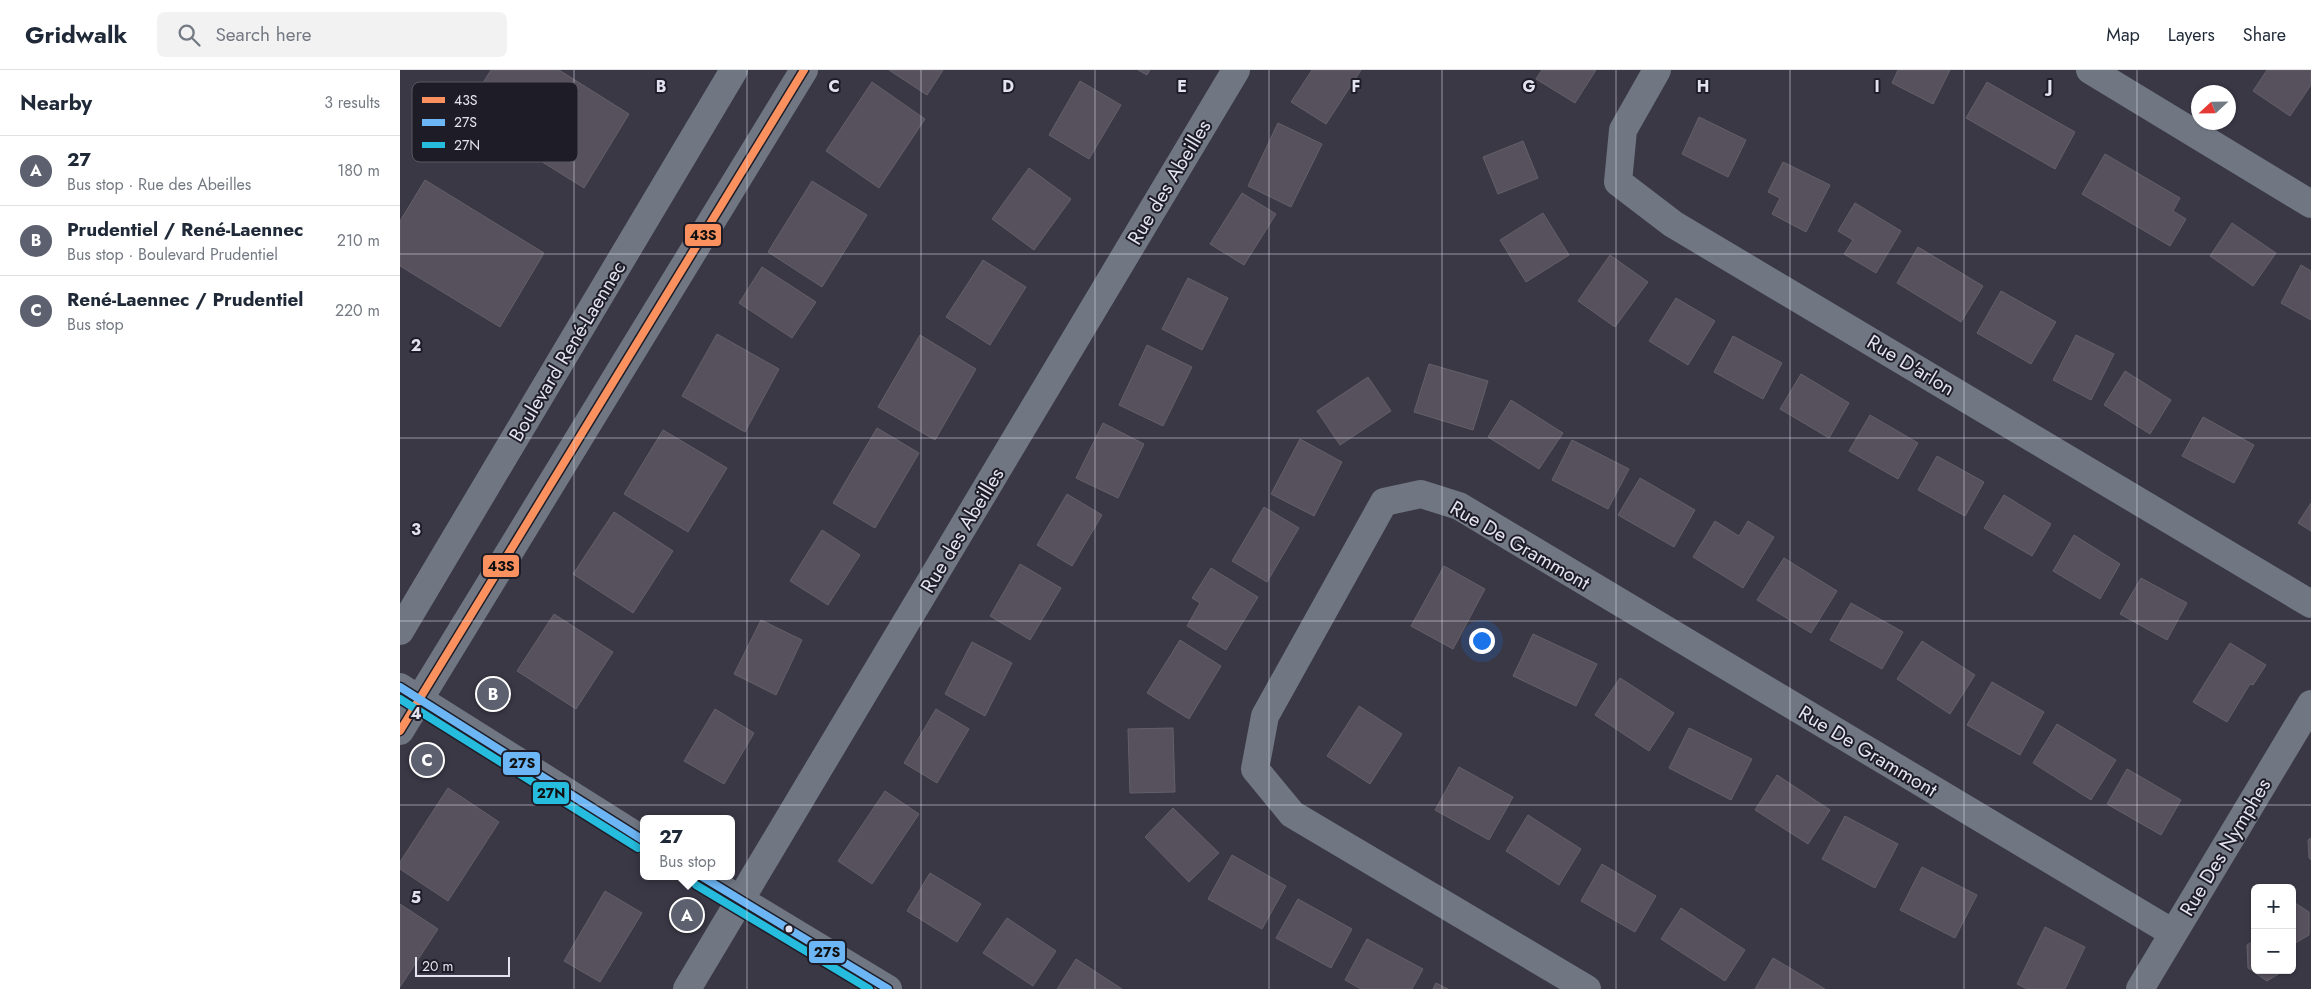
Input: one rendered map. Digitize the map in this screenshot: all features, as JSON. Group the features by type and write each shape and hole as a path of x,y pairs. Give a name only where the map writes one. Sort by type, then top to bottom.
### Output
{"street":[{"name":"Boulevard René-Laennec","path":"400,631 734,70"},
{"path":"400,731 410,693 804,70"},
{"name":"Rue des Abeilles","path":"687,989 1236,70"},
{"name":"Rue D'arlon","path":"1657,70 1623,130 1618,182 1674,224 2311,604"},
{"path":"2090,70 2311,204"},
{"name":"Rue De Grammont","path":"1587,989 1292,814 1255,769 1265,716 1384,502 1421,494 1460,506 2173,933"},
{"path":"410,693 640,838"},
{"name":"Rue Des Nymphes","path":"2140,989 2311,704"},
{"path":"707,880 888,989"}],"building":[{"path":"491,70 559,70 629,114 584,188 542,162 578,162 578,82 483,82"},
{"path":"889,70 943,70 927,95"},
{"path":"1138,70 1150,70 1147,75"},
{"path":"1312,70 1361,70 1326,124 1291,102"},
{"path":"1542,70 1596,70 1575,103 1536,79"},
{"path":"1898,70 1950,70 1933,104 1892,83"},
{"path":"2267,70 2311,70 2311,85 2290,116 2253,91"},
{"path":"1080,81 1121,105 1089,159 1049,135"},
{"path":"872,82 925,119 879,188 826,151"},
{"path":"1987,82 2075,132 2055,169 1966,118"},
{"path":"1699,117 1746,140 1728,177 1682,154"},
{"path":"1278,123 1322,144 1291,207 1248,186"},
{"path":"1523,141 1538,178 1498,194 1483,157"},
{"path":"2105,154 2180,198 2173,211 2186,219 2170,246 2082,194"},
{"path":"1783,162 1830,185 1806,232 1772,214 1780,198 1768,192"},
{"path":"1029,168 1071,199 1034,250 992,219"},
{"path":"425,180 544,253 500,327 400,266 400,221"},
{"path":"812,181 867,215 822,287 768,252"},
{"path":"1242,193 1276,214 1244,265 1210,244"},
{"path":"1855,203 1901,231 1876,273 1844,254 1853,240 1838,231"},
{"path":"1543,213 1569,255 1526,282 1500,240"},
{"path":"2232,223 2276,253 2253,286 2210,256"},
{"path":"1918,247 1983,286 1961,322 1897,283"},
{"path":"1610,255 1648,282 1615,327 1578,301"},
{"path":"983,260 1026,287 990,345 946,317"},
{"path":"2301,265 2311,271 2311,320 2281,303"},
{"path":"762,267 816,302 792,338 739,303"},
{"path":"1188,278 1228,298 1202,350 1162,329"},
{"path":"2001,291 2056,322 2031,364 1977,333"},
{"path":"1676,298 1715,321 1688,365 1649,341"},
{"path":"717,334 779,369 745,432 682,396"},
{"path":"920,335 976,369 935,440 878,407"},
{"path":"2076,335 2114,354 2091,400 2053,380"},
{"path":"1733,336 1782,363 1763,399 1714,372"},
{"path":"1147,345 1192,367 1163,426 1119,405"},
{"path":"1429,364 1488,381 1473,430 1414,412"},
{"path":"2125,371 2171,400 2150,434 2104,405"},
{"path":"1801,374 1849,403 1829,438 1780,409"},
{"path":"1368,377 1391,411 1340,445 1317,411"},
{"path":"1511,400 1563,433 1539,469 1488,437"},
{"path":"1870,415 1918,443 1898,479 1849,451"},
{"path":"2203,417 2254,445 2234,483 2182,456"},
{"path":"1103,423 1144,444 1118,498 1076,478"},
{"path":"877,428 919,453 875,528 833,503"},
{"path":"663,430 727,468 688,532 624,494"},
{"path":"1300,439 1342,462 1314,516 1271,494"},
{"path":"1572,440 1629,469 1608,509 1552,480"},
{"path":"1937,456 1984,482 1965,516 1918,490"},
{"path":"1640,478 1695,510 1674,547 1618,515"},
{"path":"1067,494 1102,515 1072,566 1037,545"},
{"path":"2004,495 2051,524 2032,556 1984,528"},
{"path":"2311,503 2311,531 2298,523"},
{"path":"1264,507 1299,528 1267,582 1232,561"},
{"path":"614,512 673,551 633,613 573,574"},
{"path":"1715,521 1739,536 1748,521 1774,537 1743,588 1693,557"},
{"path":"822,530 860,555 828,605 790,581"},
{"path":"2074,535 2120,564 2100,599 2053,571"},
{"path":"1784,558 1837,591 1811,633 1757,600"},
{"path":"1020,564 1061,588 1030,640 990,616"},
{"path":"1444,566 1485,589 1453,649 1411,626"},
{"path":"1211,568 1258,597 1226,650 1187,626 1200,603 1192,598"},
{"path":"2141,578 2187,603 2167,640 2120,614"},
{"path":"1851,603 1903,632 1882,669 1830,640"},
{"path":"554,614 613,652 576,709 517,671"},
{"path":"761,620 802,640 776,695 734,674"},
{"path":"1533,634 1597,664 1576,706 1513,676"},
{"path":"1180,640 1221,666 1189,719 1147,693"},
{"path":"1922,641 1975,675 1950,714 1897,679"},
{"path":"972,642 1012,663 985,716 945,694"},
{"path":"2230,643 2266,665 2253,685 2250,684 2227,722 2193,702"},
{"path":"1620,678 1674,713 1649,751 1595,715"},
{"path":"1992,682 2044,712 2020,755 1967,725"},
{"path":"1359,706 1402,734 1370,784 1327,756"},
{"path":"715,709 754,733 724,784 684,761"},
{"path":"936,709 969,729 937,783 904,763"},
{"path":"2057,724 2116,760 2091,800 2033,763"},
{"path":"1173,728 1175,792 1130,793 1128,729"},
{"path":"1689,728 1752,759 1731,800 1669,768"},
{"path":"1459,767 1513,797 1489,840 1435,810"},
{"path":"2127,769 2181,800 2161,835 2107,804"},
{"path":"1777,775 1830,810 1808,844 1755,810"},
{"path":"448,788 499,822 448,901 400,869 400,862"},
{"path":"885,791 919,814 872,884 838,861"},
{"path":"1173,808 1219,853 1189,882 1145,837"},
{"path":"1528,815 1581,849 1559,885 1506,851"},
{"path":"1845,816 1898,844 1875,888 1822,859"},
{"path":"2311,838 2311,860 2309,858 2308,840"},
{"path":"1232,855 1286,886 1262,929 1208,899"},
{"path":"1602,864 1656,896 1635,932 1581,901"},
{"path":"1922,867 1977,895 1955,938 1900,910"},
{"path":"930,873 981,904 957,942 907,911"},
{"path":"605,891 642,913 600,982 564,961"},
{"path":"1298,899 1352,929 1331,968 1276,938"},
{"path":"400,904 438,929 400,987"},
{"path":"2296,904 2309,912 2309,935 2296,943"},
{"path":"1681,908 1745,950 1725,981 1661,939"},
{"path":"1007,918 1056,951 1033,986 983,953"},
{"path":"2045,927 2085,947 2065,989 2027,989 2017,984"},
{"path":"1367,939 1423,969 1412,989 1361,989 1345,980"},
{"path":"2251,942 2251,970 2248,968 2247,945"},
{"path":"1773,958 1825,989 1755,989"},
{"path":"1076,959 1122,989 1057,989"},
{"path":"2257,974 2278,974 2267,981"},
{"path":"1436,983 1448,989 1433,989"}],"transit line":[{"name":"43S","path":"400,731 804,70"},
{"name":"27S","path":"400,687 640,838"},
{"name":"27N","path":"400,699 638,848"},
{"name":"27S","path":"708,880 888,989"},
{"name":"27N","path":"696,885 869,989"}],"place":[{"name":"Prudentiel / René-Laennec","path":"493,694"},
{"name":"René-Laennec / Prudentiel","path":"427,760"},
{"name":"27","path":"687,915"}]}
